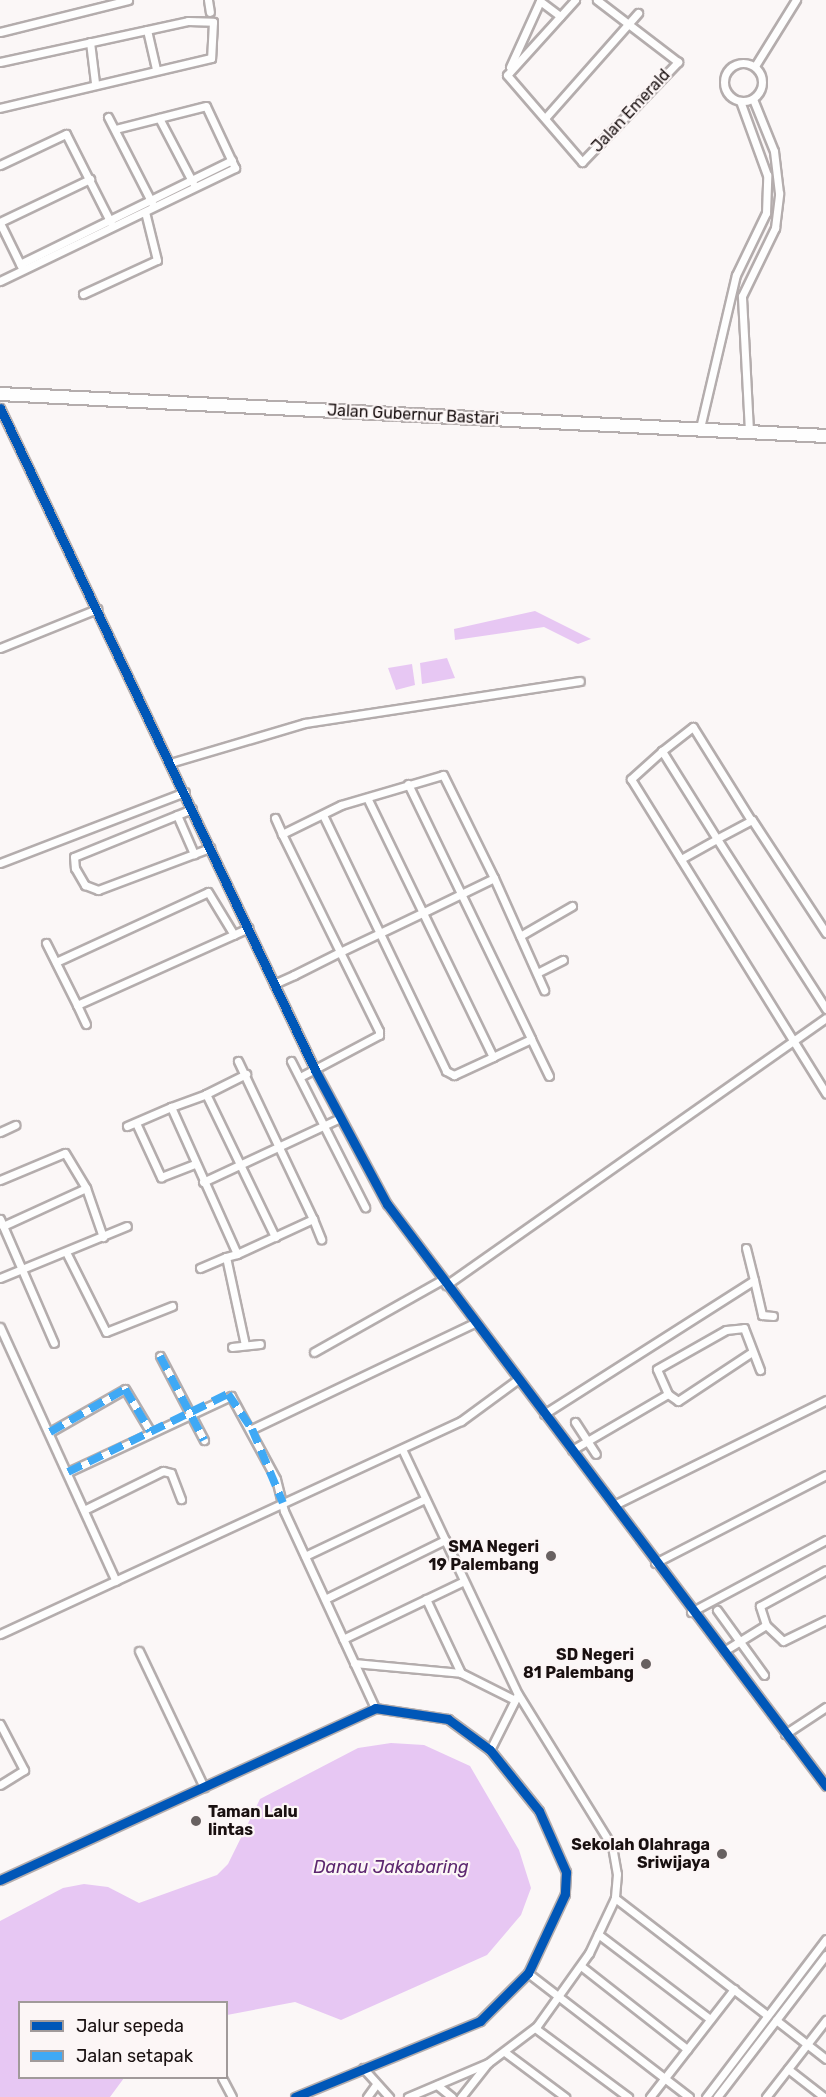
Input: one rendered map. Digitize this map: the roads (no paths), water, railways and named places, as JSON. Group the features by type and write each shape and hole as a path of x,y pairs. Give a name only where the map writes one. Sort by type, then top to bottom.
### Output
{"highway":[{"name":"Jalan Gubernur Bastari","path":"0,394 826,436"}],"street":[{"path":"0,33 128,0"},
{"path":"208,0 210,12"},
{"path":"507,75 575,0"},
{"name":"Jalan Emerald","path":"507,75 546,117 582,162 678,62 597,0"},
{"path":"755,66 796,0"},
{"path":"507,75 540,2 560,16"},
{"path":"546,117 638,13"},
{"path":"0,62 205,18 213,22 211,57 95,83 0,108"},
{"path":"147,30 156,69"},
{"path":"90,42 95,83"},
{"path":"700,428 707,389 736,275 766,213 767,175 740,101 725,91 725,73 738,63 755,66"},
{"path":"753,99 762,83 755,66"},
{"path":"740,101 753,99"},
{"path":"749,431 742,296 775,228 779,193 774,152 753,99"},
{"path":"0,281 22,267 153,204 196,188 234,170 232,160 206,106 114,129"},
{"path":"108,117 153,204"},
{"path":"159,118 196,188"},
{"path":"0,165 61,133 68,136 112,224"},
{"path":"112,224 145,212 153,204 191,180 232,160"},
{"path":"22,267 0,222 90,179"},
{"path":"83,294 157,260 145,212"},
{"path":"0,408 185,792 315,1070 387,1204 474,1323 614,1505 691,1612 724,1651 826,1786"},
{"path":"0,648 97,609"},
{"path":"170,763 305,723 580,681"},
{"path":"826,933 693,727 631,779 826,1095"},
{"path":"662,751 826,1009"},
{"path":"282,834 323,814 408,783 443,775 494,878 544,990"},
{"path":"408,783 459,895 549,1076"},
{"path":"0,863 185,792"},
{"path":"367,798 493,1057"},
{"path":"192,809 74,856 75,868 85,885 98,890 210,848"},
{"path":"323,814 446,1071 454,1075 531,1039"},
{"path":"177,815 194,854"},
{"path":"275,818 379,1035 300,1077"},
{"path":"681,859 751,820"},
{"path":"274,984 494,878"},
{"path":"56,962 208,892 234,935"},
{"path":"520,936 572,906"},
{"path":"77,1005 248,928"},
{"path":"46,943 86,1024"},
{"path":"537,973 563,960"},
{"path":"314,1352 444,1282 826,1018"},
{"path":"238,1061 321,1239"},
{"path":"291,1061 365,1207"},
{"path":"127,1126 207,1094 246,1074"},
{"path":"207,1094 275,1237"},
{"path":"314,1104 329,1097"},
{"path":"171,1107 237,1254"},
{"path":"203,1182 340,1118"},
{"path":"136,1123 161,1177 195,1164"},
{"path":"0,1132 15,1125"},
{"path":"0,1180 61,1153 86,1188 103,1237"},
{"path":"54,1343 2,1222 86,1188"},
{"path":"200,1268 237,1254 313,1219"},
{"path":"0,1278 67,1254 127,1226"},
{"path":"746,1248 762,1316 773,1316"},
{"path":"67,1254 106,1332 172,1306"},
{"path":"226,1257 245,1345"},
{"path":"544,1414 754,1280"},
{"path":"252,1429 474,1323"},
{"path":"752,1352 678,1401 668,1394 657,1369 726,1330 742,1326 760,1370"},
{"path":"0,1327 50,1432 116,1581"},
{"path":"232,1347 260,1344"},
{"path":"160,1356 204,1440"},
{"path":"0,1634 402,1449 482,1408 517,1380"},
{"path":"50,1432 124,1389 150,1431"},
{"path":"68,1472 228,1394 252,1429 305,1556 375,1708"},
{"path":"572,1450 668,1394"},
{"path":"614,1505 826,1400"},
{"path":"575,1422 589,1440 596,1454"},
{"path":"402,1449 516,1697 612,1846 615,1898 581,1966 561,1998 535,2028 506,2053 488,2063 408,2097"},
{"path":"84,1510 163,1471 171,1473 182,1499"},
{"path":"655,1563 826,1475"},
{"path":"305,1556 425,1499"},
{"path":"325,1599 445,1540"},
{"path":"691,1612 826,1540"},
{"path":"826,1570 760,1606 766,1625 785,1641 826,1620"},
{"path":"343,1639 464,1581"},
{"path":"426,1599 461,1673"},
{"path":"717,1610 764,1675"},
{"path":"724,1651 766,1625"},
{"path":"139,1651 204,1787"},
{"path":"354,1663 461,1673 516,1697"},
{"path":"489,1750 516,1697"},
{"path":"785,1734 826,1707"},
{"path":"0,1880 375,1708 448,1719 489,1750 539,1811 566,1872 566,1894 528,1973 480,2021 295,2097"},
{"path":"0,1724 24,1770 0,1785"},
{"path":"615,1898 767,2015"},
{"path":"598,1934 710,2019"},
{"path":"706,2097 826,1939"},
{"path":"717,2097 826,1954"},
{"path":"581,1966 687,2049"},
{"path":"528,1973 688,2097"},
{"path":"650,2097 734,1989"},
{"path":"776,2020 826,2059"},
{"path":"766,2097 826,2020"},
{"path":"535,2028 628,2097"},
{"path":"506,2053 562,2096"},
{"path":"461,2097 488,2063"},
{"path":"363,2068 375,2086 389,2097"},
{"path":"788,2069 824,2097"},
{"path":"223,2079 232,2097"},
{"path":"437,2085 452,2097"},
{"path":"367,2097 375,2086"}],"water":[{"path":"535,611 591,639 578,644 544,627 455,640 454,629"},
{"path":"447,658 455,678 422,684 420,663"},
{"path":"412,664 415,685 396,690 388,668"},
{"name":"Danau Jakabaring","path":"391,1743 424,1745 470,1766 519,1850 531,1888 521,1915 487,1955 341,2020 295,2002 228,2015 228,2001 18,2001 18,2079 123,2079 110,2097 0,2097 0,1921 63,1888 84,1884 108,1887 139,1903 217,1875 228,1864 260,1799 358,1748"}],"place":[{"name":"SMA Negeri 19 Palembang","path":"551,1556"},
{"name":"SD Negeri 81 Palembang","path":"646,1664"},
{"name":"Taman Lalu lintas","path":"196,1821"},
{"name":"Sekolah Olahraga Sriwijaya","path":"722,1854"}]}
